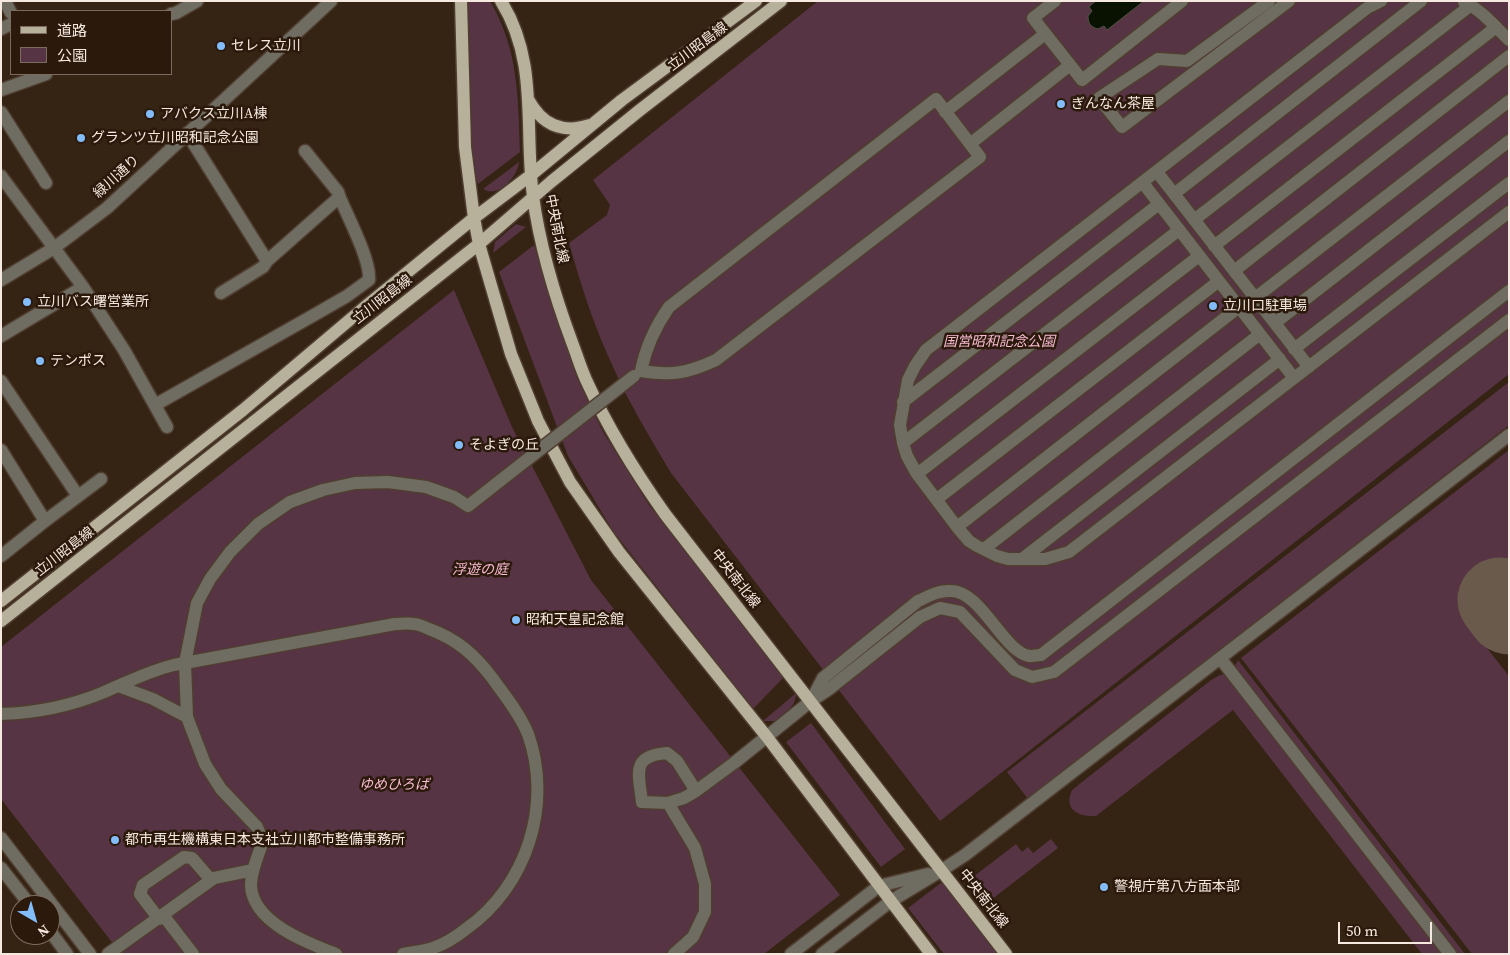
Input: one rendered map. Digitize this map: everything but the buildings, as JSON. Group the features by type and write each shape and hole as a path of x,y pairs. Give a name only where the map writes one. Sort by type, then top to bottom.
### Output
{"main road":[{"path":"461,1 465,147 474,218 479,244 511,354 538,421 570,482 619,552 767,737 931,954"},
{"name":"中央南北線","path":"501,1 514,26 524,57 533,197 544,258 563,317 588,384 618,441 637,474 665,514 1006,954"},
{"name":"立川昭島線","path":"1,600 243,410 366,306 622,100 756,1"},
{"name":"立川昭島線","path":"1,621 479,244 533,197 640,110 781,1"},
{"path":"528,99 539,116 554,126 571,130 593,124"}],"street":[{"path":"172,14 197,1"},
{"name":"緑川通り","path":"1,280 54,248 106,208 331,1"},
{"path":"1055,1 1033,18 1082,80 1182,1"},
{"path":"1269,1 1188,61 1158,59 1099,98 1122,128 1290,1"},
{"path":"1382,1 1367,8 926,350 908,380 900,425 907,456 917,474 969,541 997,556 1008,559 1045,559 1069,552 1509,212"},
{"path":"1174,194 1421,1"},
{"path":"1194,220 1466,3 1484,16 1509,40"},
{"path":"1214,246 1495,28"},
{"path":"945,112 1045,34"},
{"path":"1234,271 1509,56"},
{"path":"970,144 1070,65"},
{"path":"1,90 41,75"},
{"path":"336,954 290,934 271,920 254,899 251,887 253,870 263,841 257,826 221,789 205,764 187,716 185,663 197,603 210,579 230,552 258,524 290,502 323,490 356,483 388,482 426,487 454,497 468,506 638,373 652,334 669,307 936,99 980,157 716,360 682,373 638,373"},
{"path":"1255,298 1509,101"},
{"path":"1,112 46,183"},
{"path":"187,133 267,261"},
{"path":"1275,323 1509,141"},
{"path":"155,405 347,296 369,280 370,274 338,192 305,151"},
{"path":"1157,172 1309,367"},
{"path":"1,176 83,287 124,350 167,427"},
{"path":"1143,183 1294,378"},
{"path":"1294,349 1509,183"},
{"path":"222,293 262,267 340,198"},
{"path":"903,402 1159,204"},
{"path":"903,444 1180,230"},
{"path":"917,474 1199,256"},
{"path":"937,499 1219,281"},
{"path":"1,336 83,287"},
{"path":"811,701 823,678 918,601 936,592 953,590 971,599 1016,649 1029,656 1041,655 1509,291"},
{"path":"957,527 1239,307"},
{"path":"696,791 677,761 666,753 656,754 643,760 638,769 642,802 668,803 684,798 696,791 767,737 920,617 940,608 960,612 1015,670 1032,677 1054,672 1509,320"},
{"path":"984,549 1260,334"},
{"path":"1022,559 1280,359"},
{"path":"1,381 78,496"},
{"path":"822,954 890,900 942,870 1509,435"},
{"path":"1,450 45,521"},
{"path":"1,556 101,479"},
{"path":"1,714 57,708 88,699 151,671 185,663 395,624 416,624 447,635 480,662 506,697 528,733 537,774 537,800 531,836 523,862 496,903 479,920 454,938 433,948 410,953"},
{"path":"1220,658 1450,954"},
{"path":"118,686 154,699 187,716"},
{"path":"668,803 695,848 705,884 705,912 693,937 674,954"},
{"path":"1,838 90,954"},
{"path":"194,954 140,894 143,885 184,857 192,858 211,880"},
{"path":"1,868 22,895"},
{"path":"108,954 214,878 253,870"},
{"path":"792,954 879,886 942,870"}],"green space":[{"path":"468,1 490,1 500,20 512,56 519,112 520,152 478,184 474,173 472,150"},
{"name":"国営昭和記念公園","path":"818,1 1509,1 1509,374 940,821 671,473 634,409 607,354 578,275 569,243 607,215 610,205 593,180"},
{"path":"519,162 515,174 501,189 489,191 483,189"},
{"path":"516,224 526,227 493,253 495,242"},
{"path":"534,245 577,378 603,432 649,505 784,677 753,709 613,531 568,456 499,272"},
{"path":"454,290 512,427 591,580 840,895 764,954 121,954 1,799 1,647"},
{"path":"1509,382 1509,425 1028,799 1007,772"},
{"path":"1509,450 1509,592 1468,624 1509,676 1509,954 1472,954 1241,658"},
{"path":"1238,660 1465,954 1453,954 1234,668"},
{"path":"1227,674 1446,954 1422,954 1233,710 1096,816 1084,815 1074,811 1070,803 1072,790 1211,680 1220,675"},
{"path":"796,693 792,706 786,712 775,721 763,721"},
{"path":"811,723 905,849 881,867 786,742"},
{"path":"1051,839 1058,848 991,900 973,877 1016,844 1022,852 1028,847 1033,853"},
{"path":"942,882 997,954 944,954 908,908"}],"shaded area":[{"path":"1096,1 1144,1 1107,30 1104,26 1098,29 1089,23 1088,16 1092,11 1089,7"}],"runway":[{"path":"1500,600 1509,612"}],"place":[{"name":"セレス立川","path":"221,46"},
{"name":"ぎんなん茶屋","path":"1061,104"},
{"name":"アバクス立川A棟","path":"150,114"},
{"name":"グランツ立川昭和記念公園","path":"81,138"},
{"name":"立川バス曙営業所","path":"27,302"},
{"name":"立川口駐車場","path":"1213,306"},
{"name":"テンポス","path":"40,361"},
{"name":"そよぎの丘","path":"459,445"},
{"name":"昭和天皇記念館","path":"516,620"},
{"name":"都市再生機構東日本支社立川都市整備事務所","path":"115,840"},
{"name":"警視庁第八方面本部","path":"1104,887"}],"park label":[{"name":"浮遊の庭","path":"480,570"},
{"name":"ゆめひろば","path":"394,785"}]}
